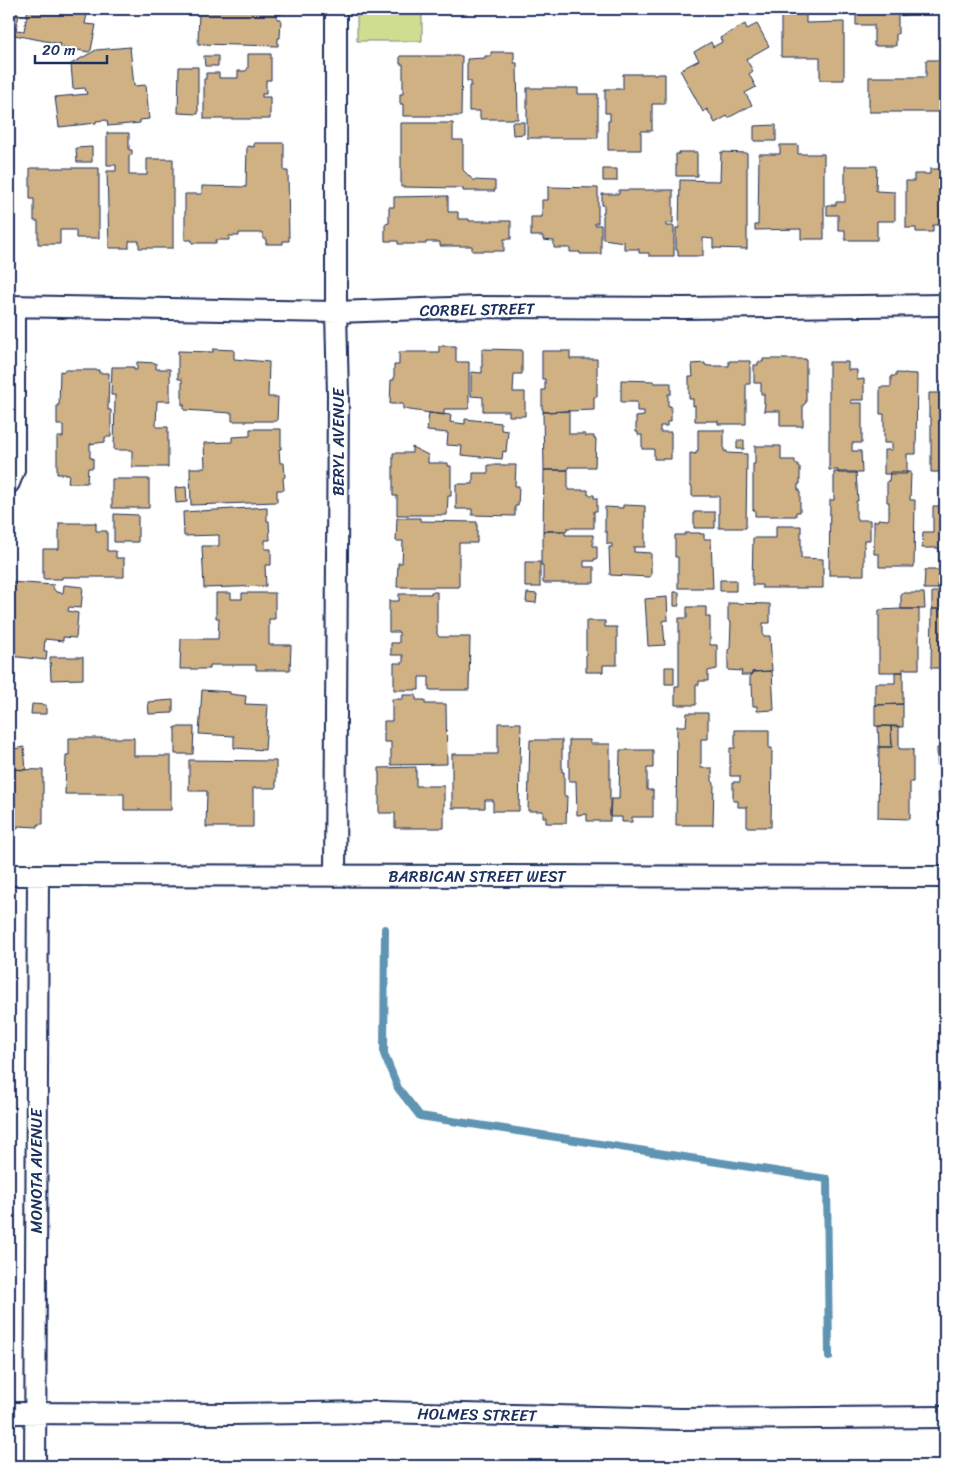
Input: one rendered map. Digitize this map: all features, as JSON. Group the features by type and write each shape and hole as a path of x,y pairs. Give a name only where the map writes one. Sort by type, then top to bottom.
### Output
{"street":[{"name":"BERYL AVENUE","path":"335,876 338,395 336,312 336,9"},
{"name":"CORBEL STREET","path":"11,306 336,312 479,307 684,308 945,305"},
{"path":"9,483 14,470 11,306"},
{"name":"BARBICAN STREET WEST","path":"9,875 945,877"},
{"name":"MONOTA AVENUE","path":"35,1466 38,875"},
{"name":"HOLMES STREET","path":"9,1413 232,1414 379,1412 681,1419 945,1417"}],"green space":[{"path":"357,9 422,9 422,41 357,41"}],"building":[{"path":"28,9 88,9 85,24 96,25 91,50 89,52 60,47 61,44 9,34 9,13 19,14 16,30 24,31"},
{"path":"199,9 282,9 282,14 277,14 277,19 281,19 278,46 198,44"},
{"path":"781,9 806,9 806,23 844,22 844,80 820,80 820,57 781,57"},
{"path":"856,9 906,9 906,15 898,15 896,46 874,46 874,25 856,25"},
{"path":"745,24 747,29 757,24 769,46 746,59 753,71 749,74 756,87 745,93 752,105 715,123 707,109 703,112 680,70 699,60 694,52 711,42 713,47 722,42 720,38"},
{"path":"130,47 134,86 146,85 149,119 140,120 140,123 108,126 107,120 59,127 55,97 87,94 85,88 73,89 71,64 96,50"},
{"path":"491,52 514,52 514,63 517,63 518,119 480,119 480,111 469,111 469,86 471,86 471,81 467,81 467,59 485,58 485,56 491,56"},
{"path":"248,54 271,54 271,80 266,80 266,94 262,94 262,97 270,97 270,119 204,119 204,79 206,79 206,73 219,73 219,78 238,78 238,71 246,71 248,68"},
{"path":"204,56 218,56 218,66 205,66"},
{"path":"400,56 462,56 461,116 403,116 403,104 400,104 400,94 403,94 403,64 400,64"},
{"path":"926,60 945,60 945,112 869,112 869,77 926,77"},
{"path":"179,67 198,67 198,114 178,113"},
{"path":"623,74 665,74 665,104 652,104 652,131 641,131 641,150 608,150 608,121 610,121 610,113 605,113 605,89 623,89"},
{"path":"527,88 578,88 578,94 598,94 598,138 527,138"},
{"path":"512,122 524,122 524,134 513,135"},
{"path":"401,123 453,123 453,140 463,140 463,170 473,180 495,181 495,191 463,191 463,188 401,187"},
{"path":"776,125 776,141 754,141 754,126"},
{"path":"107,133 129,133 129,150 132,150 132,155 129,155 129,175 147,175 147,159 173,159 173,248 139,248 139,241 129,241 129,248 109,248 107,171 116,171 116,165 107,165"},
{"path":"254,143 284,143 284,171 288,171 289,241 283,241 283,244 266,244 266,239 263,239 263,233 239,233 239,236 229,236 229,240 216,240 216,243 192,243 192,240 185,240 185,194 202,194 202,186 246,187 247,146 254,147"},
{"path":"780,145 798,145 798,154 824,154 824,239 801,239 801,229 755,230 755,225 758,225 759,154 780,154"},
{"path":"92,147 92,162 77,162 76,148"},
{"path":"679,152 697,152 697,176 676,176 676,154 679,154"},
{"path":"721,152 747,153 747,249 713,248 713,239 703,238 703,256 678,256 678,250 676,250 676,228 679,228 680,180 720,181"},
{"path":"845,166 877,166 876,191 895,192 895,221 877,221 877,240 845,240 845,230 838,230 838,215 827,215 827,205 845,202"},
{"path":"30,168 99,168 99,238 76,238 76,230 60,230 60,244 38,244 38,221 34,221 34,199 30,199"},
{"path":"603,169 617,169 617,181 603,181"},
{"path":"930,169 945,169 945,225 933,225 933,232 916,232 916,228 906,228 906,181 914,181 914,174 930,174"},
{"path":"548,187 598,188 598,223 595,223 595,225 601,225 601,254 580,254 580,252 570,252 570,248 554,248 554,241 543,240 543,236 531,236 531,217 542,217 542,200 548,200"},
{"path":"619,190 673,190 673,223 666,223 666,226 674,226 674,256 649,256 649,253 639,253 639,249 624,249 624,242 603,239 604,205 602,205 602,194 619,194"},
{"path":"448,196 448,212 458,212 458,219 469,219 469,221 511,221 511,239 504,239 504,251 472,251 472,246 440,246 440,242 398,244 398,241 385,241 385,224 389,223 389,207 394,207 394,197"},
{"path":"439,346 456,346 456,362 469,362 468,409 444,409 444,415 403,409 403,404 390,404 391,380 394,380 394,365 399,365 399,352 439,352"},
{"path":"213,349 234,350 234,359 269,362 268,397 278,397 277,421 232,421 232,413 184,410 184,404 182,405 182,379 178,379 178,351 213,352"},
{"path":"482,349 522,350 522,374 514,374 513,392 525,392 525,416 509,416 509,411 483,411 483,397 471,396 471,372 482,373"},
{"path":"542,351 570,351 570,359 597,359 597,397 594,397 594,410 543,412 542,390 545,390 545,379 542,379"},
{"path":"763,359 806,359 806,403 803,405 803,426 780,426 780,411 764,411 765,403 764,394 761,394 761,383 754,383 754,365 758,365 758,362 763,362"},
{"path":"729,361 750,361 750,384 746,384 746,424 718,424 718,421 695,421 695,405 693,406 693,399 689,399 689,377 693,377 692,364 705,363 705,365 709,366 729,366"},
{"path":"137,362 156,363 156,369 170,369 170,401 157,401 156,427 168,427 168,467 132,467 132,450 114,450 115,395 111,395 112,367 134,367 134,370 137,370"},
{"path":"829,362 848,362 848,370 857,370 857,380 864,379 864,400 851,400 851,403 862,403 862,443 852,443 852,451 861,451 862,473 838,473 838,470 829,470"},
{"path":"64,370 99,370 99,373 109,373 108,410 111,410 111,437 105,437 105,442 90,444 90,458 93,458 93,468 88,468 87,483 68,483 69,474 57,474 57,437 63,437 63,425 57,425 57,405 59,405 60,371 64,372"},
{"path":"896,373 917,374 916,454 907,454 907,474 884,474 884,450 892,450 892,443 884,443 884,414 880,414 880,387 891,387 891,376 896,376"},
{"path":"621,380 671,383 671,394 668,394 668,406 671,406 671,421 667,422 667,426 660,426 660,432 671,432 671,459 654,459 654,449 642,449 642,435 638,435 638,432 636,432 636,417 644,416 644,411 637,411 637,402 621,402"},
{"path":"941,381 945,381 945,472 931,472 929,393 941,393"},
{"path":"569,411 569,434 585,434 585,436 594,436 594,439 596,439 595,467 568,467 568,470 544,470 543,412"},
{"path":"429,413 451,415 450,422 465,424 465,419 501,423 501,430 508,431 506,452 503,451 502,459 461,455 462,446 447,445 448,433 427,431"},
{"path":"250,429 281,429 280,463 284,463 285,477 283,478 284,490 277,490 277,502 191,505 190,468 205,468 204,443 232,442 232,437 250,436"},
{"path":"698,430 724,430 724,451 727,451 727,453 747,454 746,528 719,528 719,496 692,496 692,486 690,486 690,453 696,454 696,451 698,451"},
{"path":"744,440 744,449 737,449 737,441"},
{"path":"755,446 781,446 781,460 795,460 795,464 798,464 798,467 800,467 798,490 800,490 800,512 796,512 796,516 755,516 755,510 753,510 753,464 755,464"},
{"path":"412,447 428,455 428,463 448,463 448,466 451,466 451,496 448,496 447,515 397,515 397,496 393,496 393,453 412,453"},
{"path":"488,465 516,465 515,486 519,486 518,506 515,506 515,516 472,515 472,509 456,509 456,484 473,484 473,473 488,473"},
{"path":"544,470 568,470 568,490 588,490 588,495 594,495 594,498 597,498 597,511 594,511 594,528 567,528 565,531 543,531"},
{"path":"834,472 856,472 858,501 856,501 856,518 857,520 870,520 870,540 864,540 864,575 829,575 830,500 834,500"},
{"path":"890,472 911,472 910,500 915,500 914,567 879,567 879,554 874,554 874,521 878,521 878,519 888,520 889,518 887,481 889,481"},
{"path":"112,479 149,479 149,508 112,508"},
{"path":"186,487 187,502 176,503 175,488"},
{"path":"943,503 945,503 945,584 938,584 938,589 924,589 925,570 939,570 939,548 922,548 923,532 933,532 933,506 943,506"},
{"path":"623,505 645,506 645,547 634,547 634,552 651,553 651,576 649,577 610,575 609,547 612,547 612,544 607,544 605,507 623,508"},
{"path":"267,507 270,540 265,540 265,549 271,549 271,565 265,565 266,586 204,588 202,546 219,546 219,535 184,536 183,512"},
{"path":"694,512 715,512 715,528 694,528"},
{"path":"114,514 138,515 138,542 114,542"},
{"path":"397,518 420,518 420,521 477,522 477,543 459,543 459,587 397,587 398,563 402,563 403,541 396,541"},
{"path":"59,523 96,523 96,531 107,531 107,551 116,551 116,558 124,558 124,577 62,577 62,579 43,579 43,549 59,549"},
{"path":"776,526 801,526 801,558 823,559 823,588 762,588 762,585 752,585 753,538 776,538"},
{"path":"543,531 565,531 565,535 593,535 593,546 597,546 597,559 594,559 594,561 584,561 584,567 594,567 594,583 543,583 541,549 543,549"},
{"path":"685,533 700,533 704,534 704,539 711,539 713,588 678,588 678,557 675,557 675,535 685,535"},
{"path":"525,562 540,562 540,587 525,587"},
{"path":"720,580 736,580 736,591 720,591"},
{"path":"9,582 54,585 53,588 56,592 63,593 64,585 83,587 81,608 69,607 68,611 78,613 76,638 63,637 63,641 45,639 44,651 47,651 46,660 9,656"},
{"path":"431,592 437,592 437,634 439,637 470,637 469,690 429,690 429,677 419,677 419,690 394,690 394,663 403,663 403,655 391,655 391,643 399,643 399,632 389,632 389,601 399,601 399,594 431,594"},
{"path":"674,592 679,592 679,606 674,606"},
{"path":"932,592 945,592 945,609 932,609"},
{"path":"216,593 231,593 231,599 242,599 242,593 275,593 275,619 269,619 269,645 291,645 290,670 256,670 256,665 210,665 210,669 180,669 181,639 218,639 219,618 216,618"},
{"path":"527,593 537,594 536,603 526,602"},
{"path":"901,593 924,593 925,609 901,609"},
{"path":"667,597 668,620 663,621 665,645 648,646 645,599"},
{"path":"728,603 770,604 770,623 763,623 763,636 770,636 772,671 752,672 752,675 741,675 742,671 728,670 731,623 728,620"},
{"path":"687,607 706,607 706,617 710,617 710,645 717,645 717,669 708,671 708,681 699,681 699,685 696,685 696,705 675,705 675,686 679,686 679,618 687,618"},
{"path":"919,609 919,669 903,669 903,672 879,672 879,610"},
{"path":"932,609 945,609 945,668 931,668"},
{"path":"586,621 605,621 605,627 617,627 617,665 603,665 603,672 586,672"},
{"path":"50,657 83,657 83,679 51,680"},
{"path":"665,667 674,667 674,684 665,684"},
{"path":"772,671 774,710 757,711 757,706 753,706 750,675 752,675 752,672"},
{"path":"895,672 903,672 903,704 875,705 875,683 895,683"},
{"path":"202,690 230,692 230,694 246,696 245,704 268,705 265,750 234,748 234,736 199,734"},
{"path":"403,695 416,695 416,700 425,700 425,704 446,704 447,764 391,765 391,742 384,742 384,721 392,721 392,699 403,699"},
{"path":"173,700 173,713 149,714 148,702"},
{"path":"32,704 46,705 46,714 31,714"},
{"path":"903,704 903,727 875,726 875,705"},
{"path":"687,713 708,713 708,739 701,739 701,768 712,768 712,781 714,783 713,825 676,825 677,726 686,726"},
{"path":"498,723 521,723 519,811 493,811 493,800 485,800 485,808 452,808 452,754 498,754"},
{"path":"878,726 891,726 892,747 879,747"},
{"path":"891,726 899,726 899,749 913,749 913,782 910,782 910,819 878,818 879,747 892,747"},
{"path":"175,727 194,727 193,754 175,754"},
{"path":"735,730 769,730 769,748 772,748 771,827 747,827 747,807 738,807 738,801 733,801 733,782 740,782 740,776 730,776 730,748 735,748"},
{"path":"69,738 134,738 134,756 171,756 171,810 124,810 124,794 65,794 66,755 69,755"},
{"path":"530,740 562,740 564,796 567,796 566,823 546,823 543,811 528,811"},
{"path":"569,740 590,740 590,744 610,744 610,821 587,821 587,814 577,815 576,781 569,781"},
{"path":"24,747 26,770 9,769 9,750"},
{"path":"937,748 945,748 945,818 939,818"},
{"path":"620,750 653,750 653,768 647,768 647,790 653,790 653,817 632,817 632,822 622,822 622,817 610,817 611,799 619,799"},
{"path":"189,760 276,761 276,788 253,788 253,827 206,827 207,791 189,791"},
{"path":"416,767 416,786 444,786 444,828 395,828 395,813 379,813 379,768"},
{"path":"9,769 43,770 43,824 38,824 38,827 18,826 18,829 9,828"}],"waterway":[{"path":"385,929 384,1054 398,1088 420,1116 827,1179 829,1357"}]}
